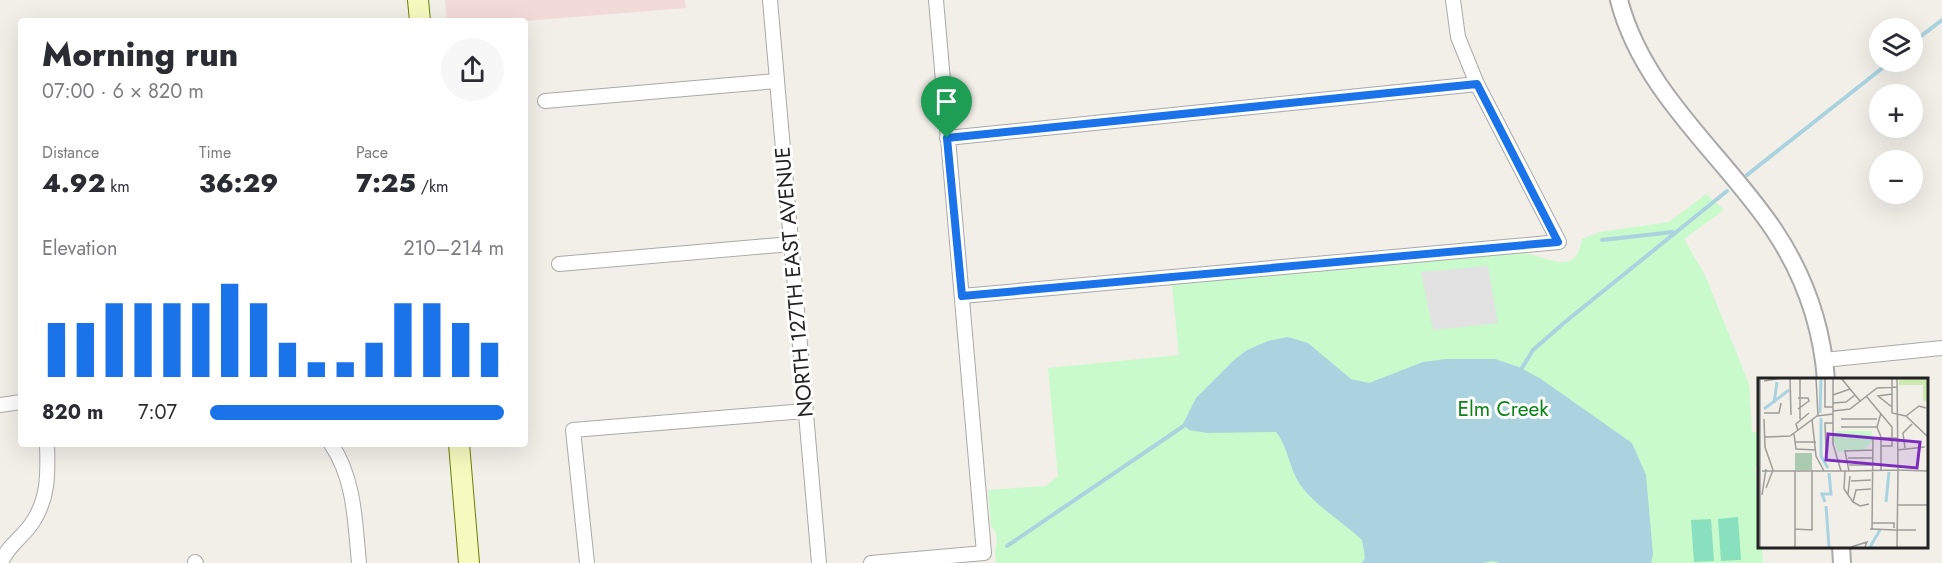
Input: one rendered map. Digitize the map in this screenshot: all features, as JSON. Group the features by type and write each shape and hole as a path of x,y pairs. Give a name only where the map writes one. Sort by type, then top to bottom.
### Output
{"main road":[{"path":"418,0 420,18"},
{"path":"459,447 469,563"}],"street":[{"name":"NORTH 127TH EAST AVENUE","path":"770,0 819,563"},
{"path":"871,563 984,553 936,0"},
{"path":"962,296 1558,242 1477,84 1458,37 1453,0"},
{"path":"1619,0 1648,69 1774,230 1794,264 1811,304 1826,378"},
{"path":"545,101 777,81"},
{"path":"947,138 1477,84"},
{"path":"559,264 791,244"},
{"path":"1824,360 1942,348"},
{"path":"0,405 18,402"},
{"path":"586,563 573,430 805,411"},
{"path":"1,563 3,556 30,525 42,506 48,481 47,447"},
{"path":"333,447 352,494 359,563"},
{"path":"1841,548 1842,563"}],"shaded area":[{"path":"445,0 685,0 686,8 528,21 528,18 447,18"},
{"path":"1488,266 1498,323 1433,330 1421,272"}],"green space":[{"name":"Elm Creek","path":"1706,194 1724,210 1684,239 1705,275 1749,384 1752,432 1758,432 1758,465 1755,466 1758,548 1762,548 1763,563 996,563 997,542 996,533 991,525 988,490 1046,486 1058,476 1048,368 1179,355 1172,284 1523,253 1567,262 1579,251 1582,239 1600,232 1669,222"},
{"path":"1738,517 1741,560 1721,561 1718,519"},
{"path":"1711,519 1714,561 1694,562 1691,520"}],"water":[{"path":"1288,337 1308,343 1351,379 1369,383 1423,362 1446,359 1495,359 1519,367 1541,379 1632,443 1646,475 1653,554 1651,563 1500,563 1492,561 1482,563 1362,563 1365,558 1362,540 1315,502 1302,487 1276,432 1207,433 1189,430 1183,424 1196,398 1234,360 1247,350 1268,341"}],"waterway":[{"path":"1923,35 1942,20"},
{"path":"1747,175 1877,72"},
{"path":"1520,371 1533,350 1565,322 1727,191"},
{"path":"1602,240 1673,232"},
{"path":"1007,546 1188,423"}],"route":[{"path":"1477,84 1558,242 962,296 947,138 1477,84"}]}
